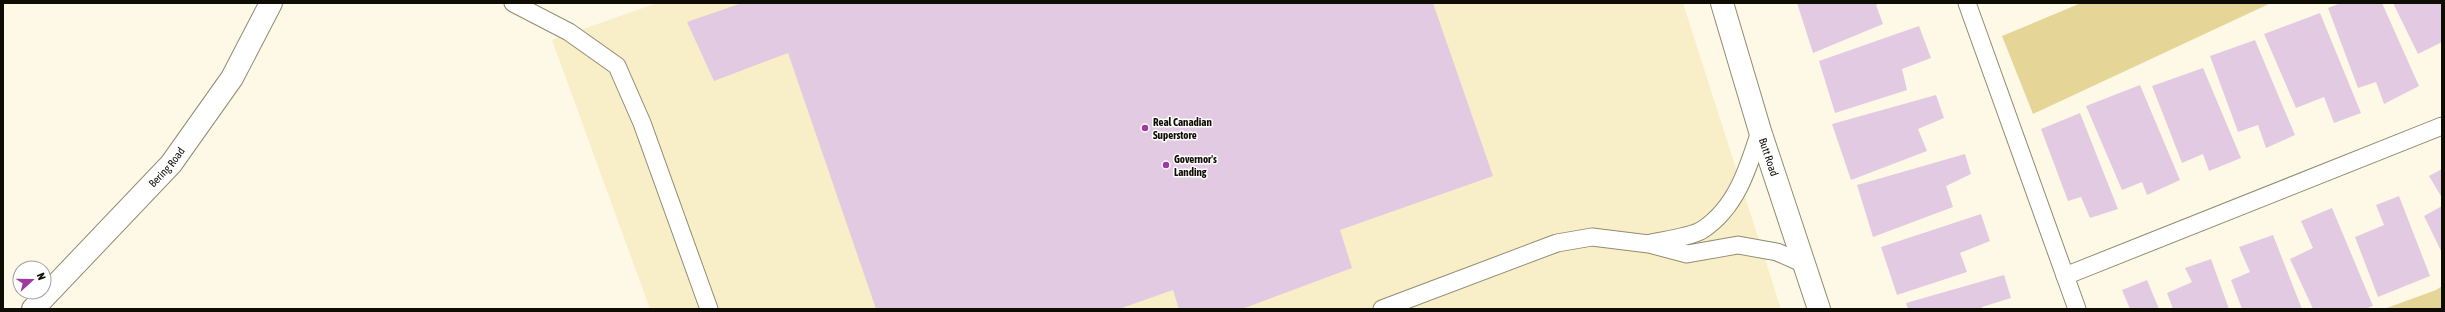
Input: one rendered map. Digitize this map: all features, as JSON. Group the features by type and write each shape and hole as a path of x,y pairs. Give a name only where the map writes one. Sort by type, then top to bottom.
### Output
{"street":[{"name":"Bering Road","path":"34,309 171,164 232,78 271,3"},
{"name":"Butt Road","path":"1722,3 1760,132 1802,263 1819,309"}],"lane":[{"path":"513,3 570,32 617,66 642,123 709,309"},
{"path":"1967,3 2077,309"},
{"path":"2065,276 2442,126"},
{"path":"1649,244 1700,231 1727,209 1747,173 1760,132"},
{"path":"1382,309 1557,243 1592,236 1649,244 1687,254 1738,245 1777,252 1802,263"}],"shaded area":[{"name":"Governor's Landing","path":"657,3 1683,3 1781,309 650,309 552,40"},
{"path":"2081,3 2271,3 2033,114 2002,36"},
{"path":"2442,286 2442,309 2384,309 2436,290"}],"building":[{"name":"Real Canadian Superstore","path":"742,3 1433,3 1493,176 1340,230 1352,268 1242,309 1179,309 1173,290 1119,309 876,309 788,53 714,81 687,22"},
{"path":"1797,3 1882,3 1876,5 1883,24 1813,53"},
{"path":"2341,3 2382,3 2419,86 2384,104 2376,82 2358,88 2328,8"},
{"path":"2393,3 2442,3 2442,42 2418,54"},
{"path":"2320,13 2361,113 2334,123 2324,97 2296,108 2264,34"},
{"path":"1919,26 1931,58 1902,69 1907,90 1835,113 1819,61"},
{"path":"2255,40 2295,135 2266,148 2258,125 2238,132 2210,56"},
{"path":"2203,68 2241,158 2209,171 2203,154 2182,163 2152,86"},
{"path":"2140,85 2180,180 2147,195 2142,182 2122,190 2086,106"},
{"path":"1936,95 1944,118 1918,129 1927,151 1851,180 1832,124"},
{"path":"2080,113 2118,209 2090,218 2081,197 2068,201 2041,129"},
{"path":"1965,154 1971,174 1946,186 1953,207 1873,237 1857,185"},
{"path":"2442,169 2442,198 2429,176"},
{"path":"2399,196 2430,276 2378,297 2355,237 2384,225 2376,205"},
{"path":"2442,206 2442,253 2424,216"},
{"path":"2332,208 2373,306 2365,309 2313,309 2290,259 2313,248 2301,221"},
{"path":"1981,214 1990,241 1960,253 1967,272 1897,295 1881,247"},
{"path":"2273,235 2302,309 2242,309 2231,280 2250,272 2239,247"},
{"path":"2211,259 2229,309 2173,309 2167,293 2192,282 2185,268"},
{"path":"2004,275 2011,298 1982,307 1982,309 1908,309 1906,303"},
{"path":"2147,280 2159,309 2130,309 2122,290"}],"place":[{"name":"Real Canadian Superstore","path":"1145,128"},
{"name":"Governor's Landing","path":"1166,165"}]}
